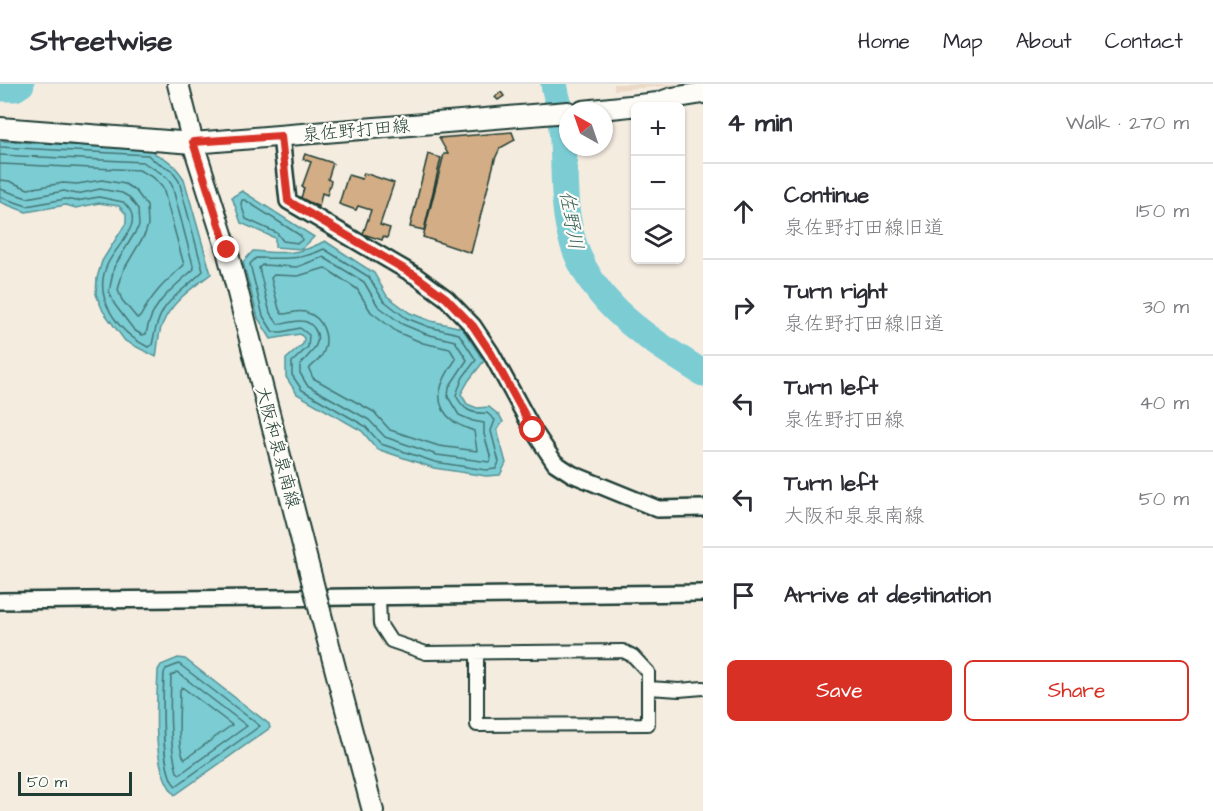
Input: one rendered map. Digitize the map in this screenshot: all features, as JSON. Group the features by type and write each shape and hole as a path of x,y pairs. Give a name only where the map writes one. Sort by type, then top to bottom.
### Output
{"main road":[{"name":"大阪和泉泉南線","path":"178,84 193,142 227,250 373,811"},
{"path":"670,102 672,98 703,93"},
{"path":"685,105 703,105"},
{"path":"613,109 631,108"},
{"name":"泉佐野打田線","path":"0,128 193,142 559,113"}],"street":[{"path":"281,136 288,201 416,276 446,298 473,326 491,353 533,430 555,463 572,474 658,509 703,508"},
{"path":"0,601 703,593"},
{"path":"379,597 380,624 391,641 426,653 623,651 633,656 648,672 648,723 477,725 477,653"},
{"path":"649,688 679,690 703,688"}],"shaded area":[{"path":"614,84 694,84 614,90"}],"water":[{"path":"0,141 153,149 155,154 175,167 184,179 211,274 183,296 171,309 161,329 156,357 125,341 103,311 96,294 97,278 102,261 126,223 126,214 119,206 99,203 76,208 66,205 26,212 0,202"},
{"path":"242,191 314,237 302,249 275,247 275,238 241,223 232,197"},
{"path":"325,241 374,273 387,296 410,313 431,321 462,328 484,361 461,394 467,404 477,408 489,407 500,416 503,422 497,430 506,463 500,475 486,476 434,468 377,449 362,431 297,394 286,377 286,359 303,344 304,338 300,334 271,339 258,318 243,262 253,251 282,253 298,251"},
{"path":"178,658 185,659 269,724 270,728 175,795 167,783 158,753 157,701 158,670 161,665"}],"building":[{"path":"501,92 504,96 498,100 495,97"},
{"path":"512,132 515,140 500,148 495,159 471,253 423,237 444,154 448,154 439,138"},
{"path":"305,154 333,163 328,179 331,181 327,195 322,193 319,207 301,198 304,188 302,187 311,162 303,159"},
{"path":"428,154 441,158 424,230 410,227"},
{"path":"364,173 394,183 380,225 390,228 387,238 383,237 382,240 363,234 371,210 358,206 356,210 339,204 348,175 362,179"}],"waterway":[{"name":"佐野川","path":"0,88 15,88 21,84"},
{"name":"佐野川","path":"554,84 560,112 567,216 573,244 584,269 598,291 635,327 703,373"}],"route":[{"path":"227,250 193,142 281,136 288,201 416,276 446,298 473,326 491,353 533,430"}]}
